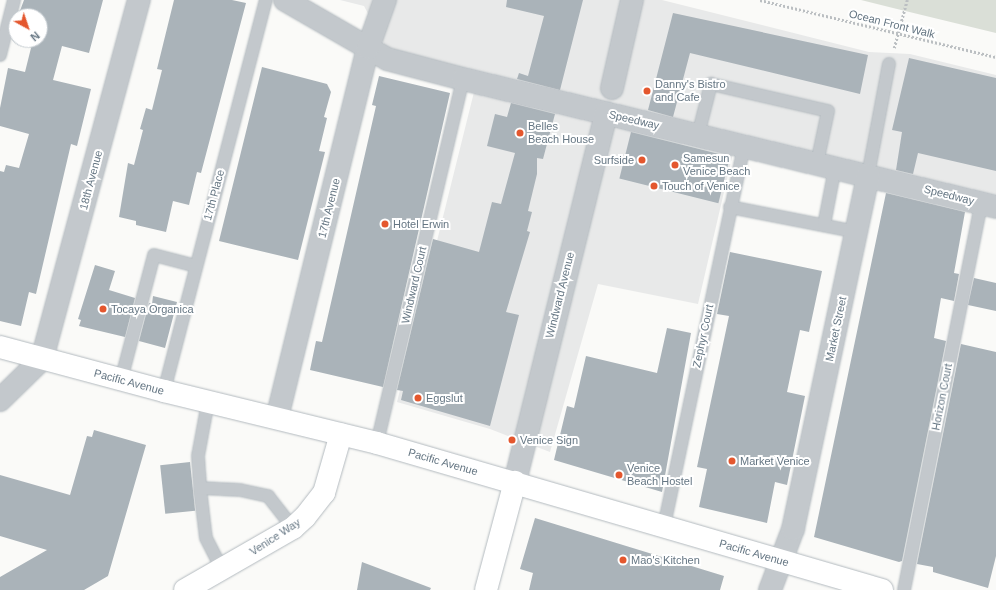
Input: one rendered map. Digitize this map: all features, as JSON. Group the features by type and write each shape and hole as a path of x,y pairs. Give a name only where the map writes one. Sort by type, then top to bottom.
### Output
{"main road":[{"name":"Pacific Avenue","path":"0,347 164,391 377,443 882,590"},
{"name":"Venice Way","path":"185,590 293,528 317,504 324,493 342,434"},
{"name":"Windward Avenue","path":"486,590 515,482"}],"street":[{"name":"18th Avenue","path":"42,359 139,0"},
{"name":"Speedway","path":"285,0 388,59 463,80 989,205"},
{"name":"17th Avenue","path":"277,418 368,48 385,0"},
{"name":"Windward Avenue","path":"612,88 632,0"},
{"name":"Windward Avenue","path":"515,482 606,114"},
{"name":"Market Street","path":"770,590 793,529 868,176"},
{"path":"0,400 42,359"}],"lane":[{"path":"0,55 14,0"},
{"name":"17th Place","path":"164,391 266,0"},
{"name":"Market Street","path":"868,176 889,64"},
{"name":"Windward Court","path":"377,443 463,80"},
{"path":"698,135 711,84 828,111 824,225"},
{"name":"Windward Avenue","path":"606,114 612,88"},
{"name":"Zephyr Court","path":"664,526 744,146"},
{"name":"Horizon Court","path":"904,590 989,205"},
{"path":"730,207 857,232"},
{"path":"121,380 154,255 196,266"},
{"path":"208,402 198,456 200,488 206,538 222,569"},
{"path":"200,488 240,490 268,496 293,528"}],"path":[{"name":"Ocean Front Walk","path":"760,0 996,57"},
{"path":"898,33 907,0"}],"shaded area":[{"path":"340,0 662,0 869,52 910,54 996,75 996,199 737,136 698,304 598,284 550,452 490,429 397,402 478,76 389,53 364,6"},
{"path":"861,0 996,0 996,33 893,8"}],"building":[{"path":"24,0 103,0 89,53 62,46 53,80 91,89 77,146 71,144 36,294 29,292 21,326 0,321 0,171 4,172 6,165 19,168 29,134 0,126 0,108 8,68 25,72 31,48 48,48 48,8 21,8"},
{"path":"174,0 232,0 246,3 201,173 197,172 189,205 173,201 166,232 136,225 136,221 119,217 128,163 134,165 143,130 140,129 146,108 152,110 162,70 157,69"},
{"path":"507,0 583,0 560,90 517,79 519,73 528,76 544,16 506,7"},
{"path":"673,13 868,55 860,94 690,53 673,117 648,110"},
{"path":"909,58 996,78 996,171 918,153 913,174 896,170 902,132 892,130"},
{"path":"262,67 327,84 331,92 324,117 327,118 319,151 325,152 298,260 219,241"},
{"name":"Hotel Erwin","path":"379,76 450,93 383,387 310,370 316,341 322,342 376,106 372,105"},
{"path":"511,103 555,114 543,159 537,158 537,174 528,211 532,212 527,231 530,232 506,312 519,315 490,426 401,400 403,391 397,390 433,239 479,252 492,202 501,204 515,153 487,146 495,114 507,117"},
{"name":"Samesun Venice Beach","path":"631,132 730,157 718,203 619,179"},
{"path":"886,193 965,212 954,273 959,274 954,301 941,298 934,338 946,341 902,561 899,562 814,537"},
{"path":"730,252 822,271 809,332 800,330 787,392 805,396 787,485 775,482 767,523 699,507 707,469 697,467 729,316 717,314"},
{"path":"95,265 115,271 109,290 135,298 125,337 79,326 81,320 78,319"},
{"path":"974,278 996,283 996,311 968,305"},
{"path":"153,296 177,302 165,348 139,341 149,303 152,304"},
{"path":"667,328 691,333 662,492 554,460 567,406 574,408 586,356 657,373"},
{"path":"961,344 996,352 996,556 988,588 933,572 933,567 917,564"},
{"path":"94,430 146,445 108,576 84,590 0,590 0,577 47,550 0,536 0,475 70,495 87,436 92,437"},
{"path":"190,462 195,511 165,514 160,465"},
{"path":"535,518 724,576 720,590 529,590 533,573 520,569"},
{"path":"362,562 431,588 430,590 357,590"}],"place":[{"name":"Danny's Bistro and Cafe","path":"647,91"},
{"name":"Belles Beach House","path":"520,133"},
{"name":"Surfside","path":"642,160"},
{"name":"Samesun Venice Beach","path":"675,165"},
{"name":"Touch of Venice","path":"654,186"},
{"name":"Hotel Erwin","path":"385,224"},
{"name":"Tocaya Organica","path":"103,309"},
{"name":"Eggslut","path":"418,398"},
{"name":"Venice Sign","path":"512,440"},
{"name":"Market Venice","path":"732,461"},
{"name":"Venice Beach Hostel","path":"619,475"},
{"name":"Mao's Kitchen","path":"623,560"}]}
